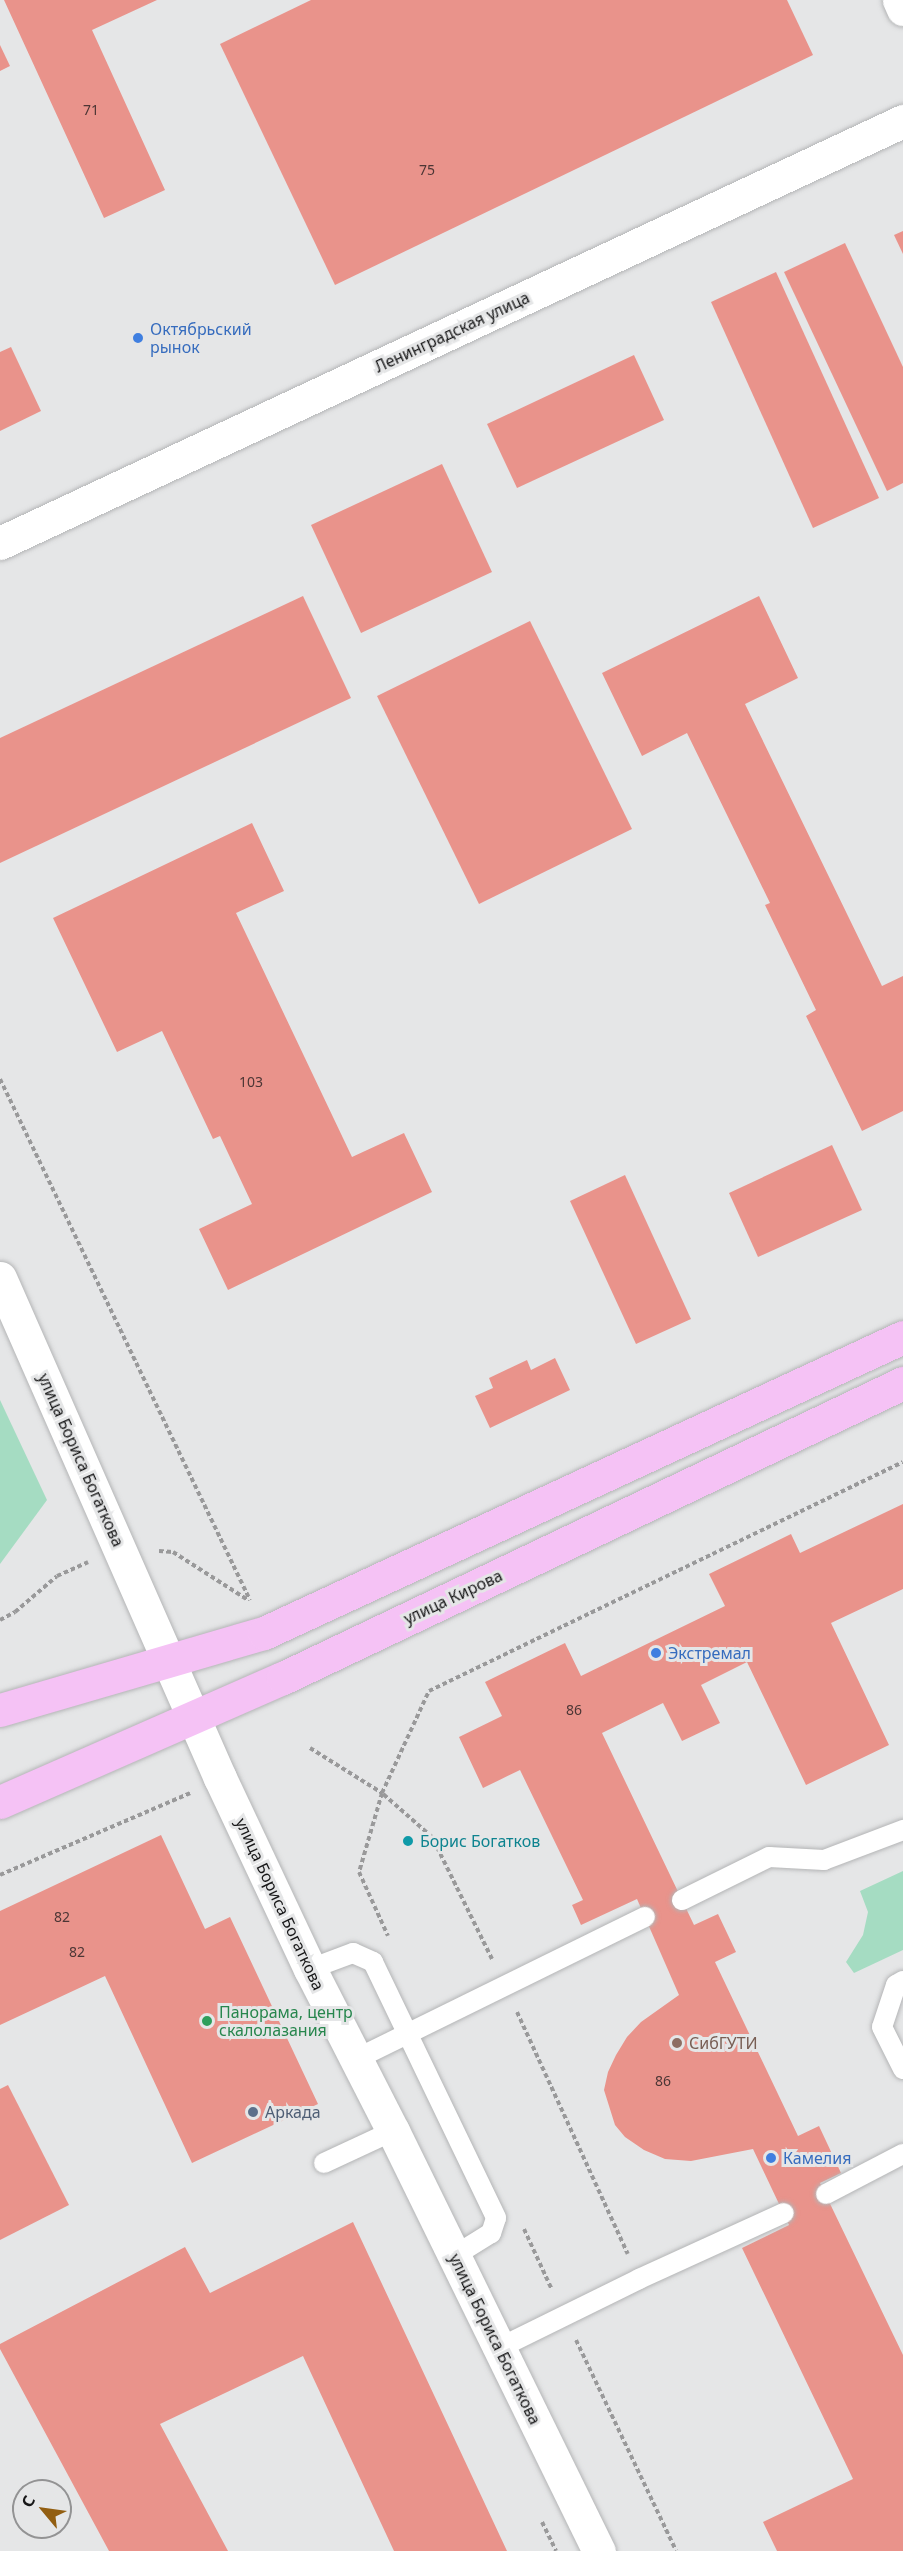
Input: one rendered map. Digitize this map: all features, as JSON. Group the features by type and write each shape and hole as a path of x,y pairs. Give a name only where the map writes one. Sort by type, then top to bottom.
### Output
{"main road":[{"path":"0,1710 264,1634 903,1337"},
{"name":"улица Кирова","path":"0,1802 283,1678 903,1383"}],"street":[{"path":"899,0 903,9"},
{"name":"Ленинградская улица","path":"0,543 903,121"},
{"name":"улица Бориса Богаткова","path":"0,1278 195,1716 220,1778 310,1969 393,2131 599,2551"}],"lane":[{"path":"682,1900 769,1857 824,1860 903,1830"},
{"path":"356,2059 645,1917"},
{"path":"310,1969 352,1953 374,1962 406,2035 496,2218 491,2234 454,2256"},
{"path":"903,1982 896,1985 882,2027 903,2069"},
{"path":"324,2163 393,2131"},
{"path":"825,2194 903,2154"},
{"path":"499,2348 633,2289 784,2213"}],"path":[{"path":"0,1079 249,1600 260,1595"},
{"path":"359,1872 382,1793 429,1691 903,1462"},
{"path":"310,1748 382,1793 432,1837 506,1986 633,2289"},
{"path":"0,1875 192,1792"}],"green space":[{"path":"0,1400 47,1500 0,1564"},
{"path":"903,1871 903,1950 854,1973 846,1962 863,1935 868,1912 860,1891"}],"building":[{"path":"4,0 157,0 92,30 165,190 104,218"},
{"path":"311,0 787,0 813,55 335,285 220,44"},
{"path":"0,45 10,66 0,71"},
{"path":"903,231 903,254 894,235"},
{"path":"845,243 903,367 903,483 887,491 784,272"},
{"path":"776,272 879,498 813,528 711,302"},
{"path":"11,347 41,411 0,431 0,352"},
{"path":"634,355 664,420 517,488 487,424"},
{"path":"442,464 492,572 361,633 311,525"},
{"path":"303,596 351,698 0,863 0,738"},
{"path":"759,596 798,678 745,704 882,986 903,976 903,1111 862,1131 806,1016 816,1010 765,905 770,903 687,733 642,756 602,673"},
{"path":"530,621 632,829 479,904 377,696"},
{"path":"252,823 284,891 236,913 352,1157 404,1133 432,1192 228,1290 199,1229 252,1204 220,1136 213,1139 162,1031 117,1052 53,918"},
{"path":"832,1145 862,1210 758,1257 729,1193"},
{"path":"625,1175 691,1319 636,1344 570,1201"},
{"path":"555,1358 570,1390 490,1428 475,1396 493,1388 489,1378 527,1360 531,1370"},
{"path":"903,1504 903,1589 831,1623 889,1745 806,1785 747,1662 701,1685 720,1723 682,1741 663,1703 602,1733 694,1925 718,1914 736,1952 715,1962 798,2136 819,2126 841,2173 820,2183 903,2355 903,2551 777,2551 763,2522 853,2479 742,2248 789,2225 753,2149 691,2161 665,2159 644,2150 625,2137 615,2125 604,2090 608,2072 616,2055 627,2037 641,2022 679,1995 637,1899 581,1925 572,1905 583,1900 520,1770 483,1788 459,1737 502,1716 485,1682 565,1643 581,1676 725,1606 709,1574 791,1534 800,1553"},
{"path":"161,1835 205,1929 230,1917 318,2104 192,2163 105,1976 0,2025 0,1911"},
{"path":"8,2085 69,2205 0,2240 0,2089"},
{"path":"353,2222 507,2551 394,2551 303,2356 160,2424 228,2551 109,2551 0,2349 0,2344 185,2247 210,2293"}],"place":[{"name":"Октябрьский рынок","path":"138,338"},
{"name":"Экстремал","path":"656,1653"},
{"name":"Борис Богатков","path":"408,1841"},
{"name":"Панорама, центр скалолазания","path":"207,2021"},
{"name":"СибГУТИ","path":"677,2043"},
{"name":"Аркада","path":"253,2112"},
{"name":"Камелия","path":"771,2158"}]}
